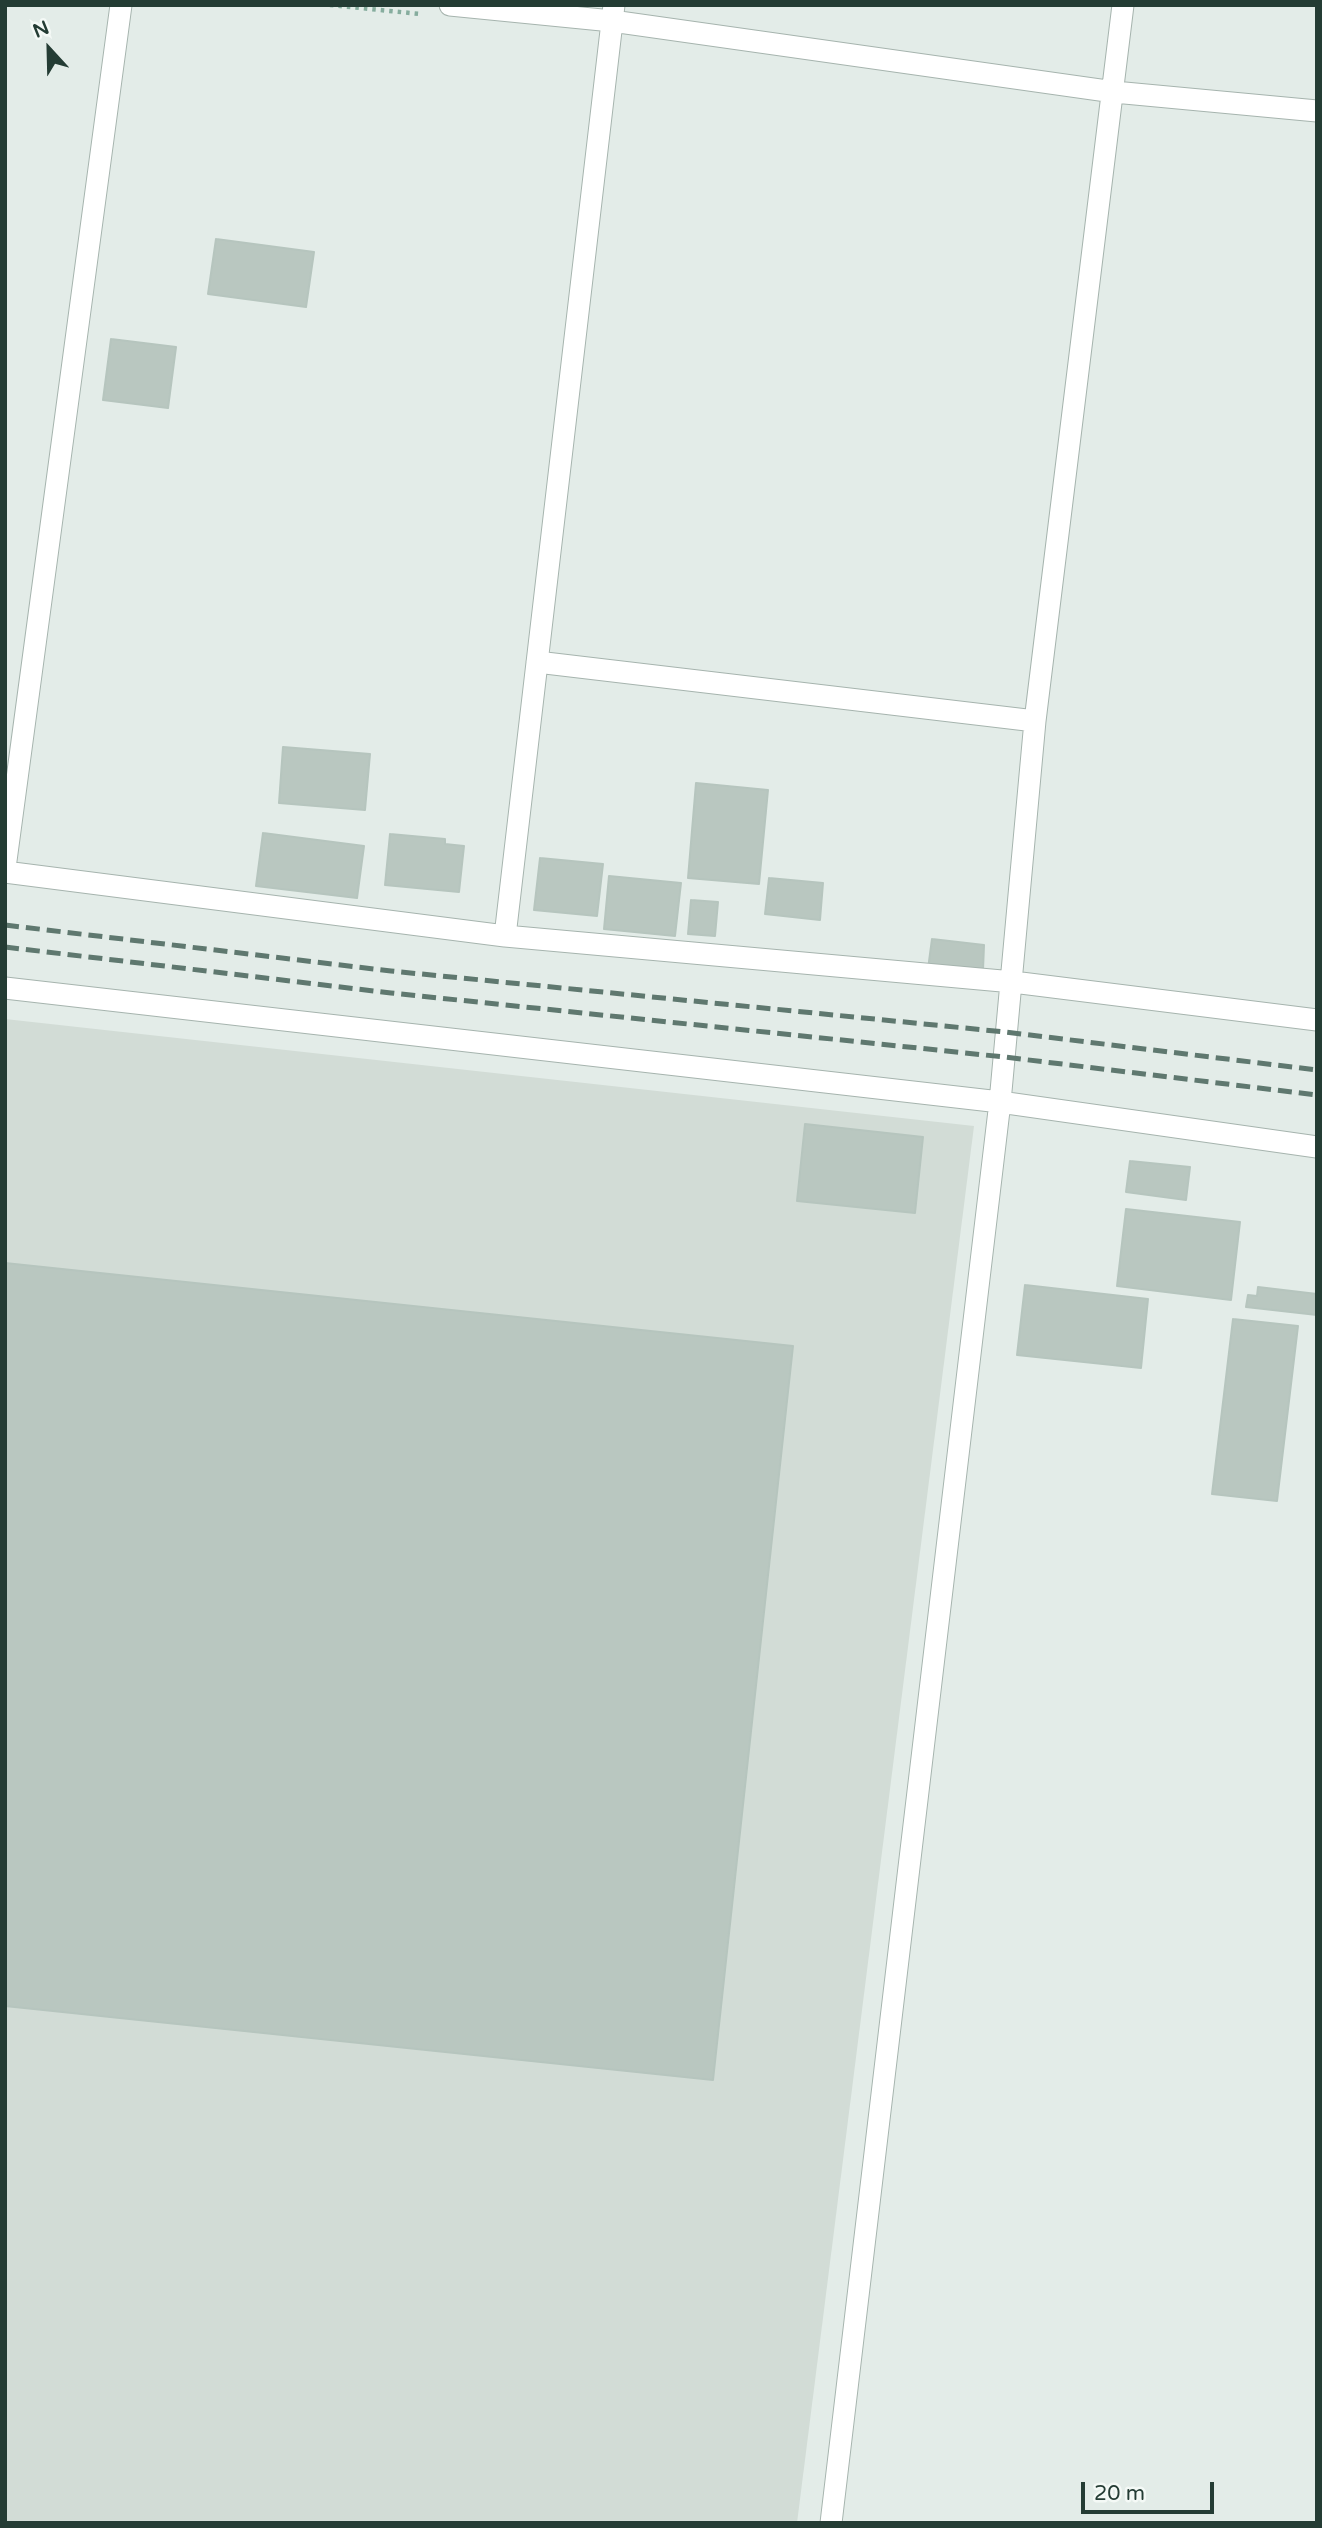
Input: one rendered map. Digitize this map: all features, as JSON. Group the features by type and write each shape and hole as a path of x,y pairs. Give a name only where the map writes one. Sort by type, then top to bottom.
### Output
{"street":[{"path":"121,5 5,870 505,936 1013,982 1317,1020"},
{"path":"450,5 613,13 1114,92 1317,110"},
{"path":"831,2523 1000,1102 1035,721 1123,5"},
{"path":"505,936 613,13"},
{"path":"537,662 1035,721"},
{"path":"5,988 1000,1102 1317,1147"}],"path":[{"path":"330,5 421,14"}],"shaded area":[{"path":"5,1019 974,1126 797,2523 5,2523"}],"building":[{"path":"216,239 314,252 306,307 208,294"},
{"path":"111,339 176,347 168,408 103,400"},
{"path":"283,747 370,754 365,810 279,803"},
{"path":"696,783 768,790 759,884 688,878"},
{"path":"263,833 364,846 357,898 256,886"},
{"path":"390,834 445,839 445,844 464,846 459,892 385,885"},
{"path":"540,858 603,864 597,916 534,910"},
{"path":"609,876 681,883 675,936 604,929"},
{"path":"769,878 823,883 820,920 765,914"},
{"path":"691,900 718,902 715,936 688,934"},
{"path":"932,939 984,945 983,970 928,969"},
{"path":"805,1124 923,1137 915,1213 797,1201"},
{"path":"1130,1161 1190,1167 1186,1200 1126,1192"},
{"path":"1126,1209 1240,1222 1231,1300 1117,1286"},
{"path":"5,1263 793,1346 713,2080 5,2006"},
{"path":"1025,1285 1148,1299 1141,1368 1017,1355"},
{"path":"1258,1287 1317,1294 1317,1315 1246,1307 1248,1295 1257,1296"},
{"path":"1233,1319 1298,1326 1277,1501 1212,1494"}],"railway":[{"path":"5,925 391,971 1005,1032 1317,1070"},
{"path":"5,947 391,993 1004,1057 1317,1095"}]}
